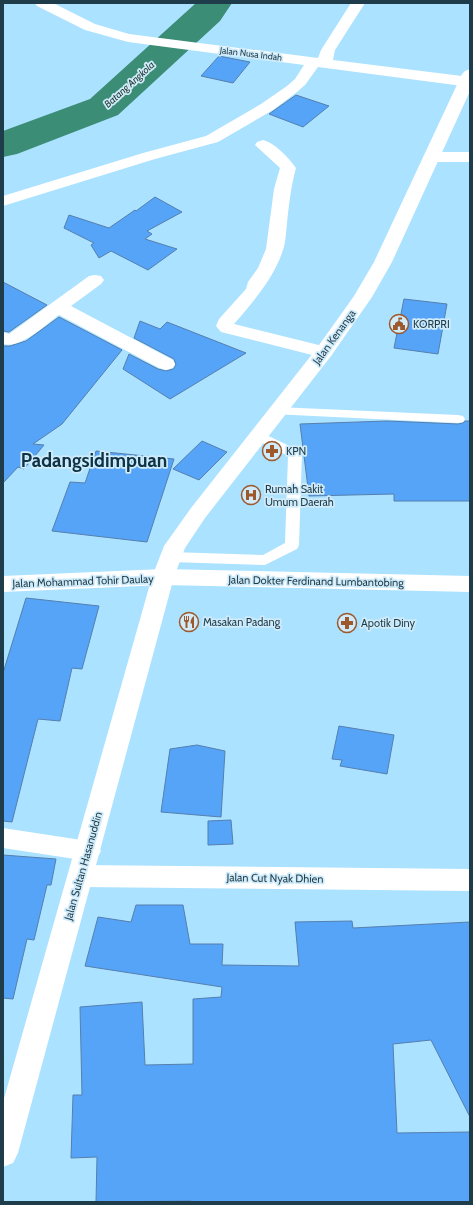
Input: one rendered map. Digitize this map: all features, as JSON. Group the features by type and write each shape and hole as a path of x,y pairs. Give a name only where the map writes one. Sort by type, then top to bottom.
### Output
{"street":[{"name":"Jalan Nusa Indah","path":"42,3 90,28 128,38 319,63 469,79"},
{"path":"3,201 149,156 212,140 267,107 300,82 319,63 358,3"},
{"name":"Jalan Kenanga","path":"167,567 175,546 198,513 324,352 363,297 383,262 431,157 469,79"},
{"path":"263,145 285,163 288,168 282,189 275,249 267,268 257,282 254,290 225,323 225,326 324,352"},
{"path":"431,157 470,157"},
{"path":"3,338 8,340 14,339 95,280"},
{"path":"58,308 166,364"},
{"name":"Jalan Dokter Ferdinand Lumbantobing","path":"167,567 470,584"},
{"name":"Jalan Mohammad Tohir Daulay","path":"3,584 167,567"},
{"name":"Jalan Sultan Hasanuddin","path":"3,1153 167,567"},
{"path":"3,838 88,851"},
{"name":"Jalan Cut Nyak Dhien","path":"81,876 470,880"}],"lane":[{"path":"277,411 458,419"},
{"path":"167,567 265,560 292,545 295,454 258,435"}],"building":[{"path":"219,56 250,62 233,83 201,76"},
{"path":"296,95 329,106 303,127 269,114"},
{"path":"155,197 182,212 147,231 152,234 145,239 177,249 148,270 111,251 99,258 91,245 94,243 64,228 69,215 109,228"},
{"path":"3,282 47,305 9,332 3,331"},
{"path":"404,299 447,304 438,354 394,348"},
{"path":"59,317 122,350 62,424 33,444 44,445 24,469 18,467 3,483 3,346 10,346 26,341"},
{"path":"140,321 160,329 167,322 246,353 170,399 123,369 129,354 158,369 166,371 173,369 176,365 174,359 134,338"},
{"path":"387,421 458,424 465,421 470,421 470,501 394,501 394,494 309,496 300,424"},
{"path":"202,441 227,452 199,480 173,469"},
{"path":"96,451 174,459 147,542 52,531 70,482 85,483"},
{"path":"26,598 99,606 82,669 72,668 60,721 38,719 12,822 3,821 3,673"},
{"path":"339,726 394,735 387,774 340,766 342,760 332,759"},
{"path":"197,745 225,751 221,817 161,812 170,749"},
{"path":"231,820 233,844 208,845 208,821"},
{"path":"3,855 56,859 51,885 47,885 34,940 27,939 13,999 3,998"},
{"path":"136,905 183,905 190,944 223,944 222,965 299,966 295,922 352,921 353,928 470,922 470,1117 431,1040 393,1044 397,1133 470,1132 470,1202 96,1202 97,1157 71,1158 73,1095 82,1095 80,1007 142,1002 145,1065 193,1064 193,999 221,997 222,987 85,966 98,917 131,922"}],"waterway":[{"name":"Batang Angkola","path":"3,145 104,107 207,13 214,3"}],"place":[{"name":"KORPRI","path":"399,324"},
{"name":"KPN","path":"272,451"},
{"name":"Rumah Sakit Umum Daerah","path":"251,495"},
{"name":"Masakan Padang","path":"189,622"},
{"name":"Apotik Diny","path":"347,623"}],"district":[{"name":"Padangsidimpuan","path":"94,460"}]}
